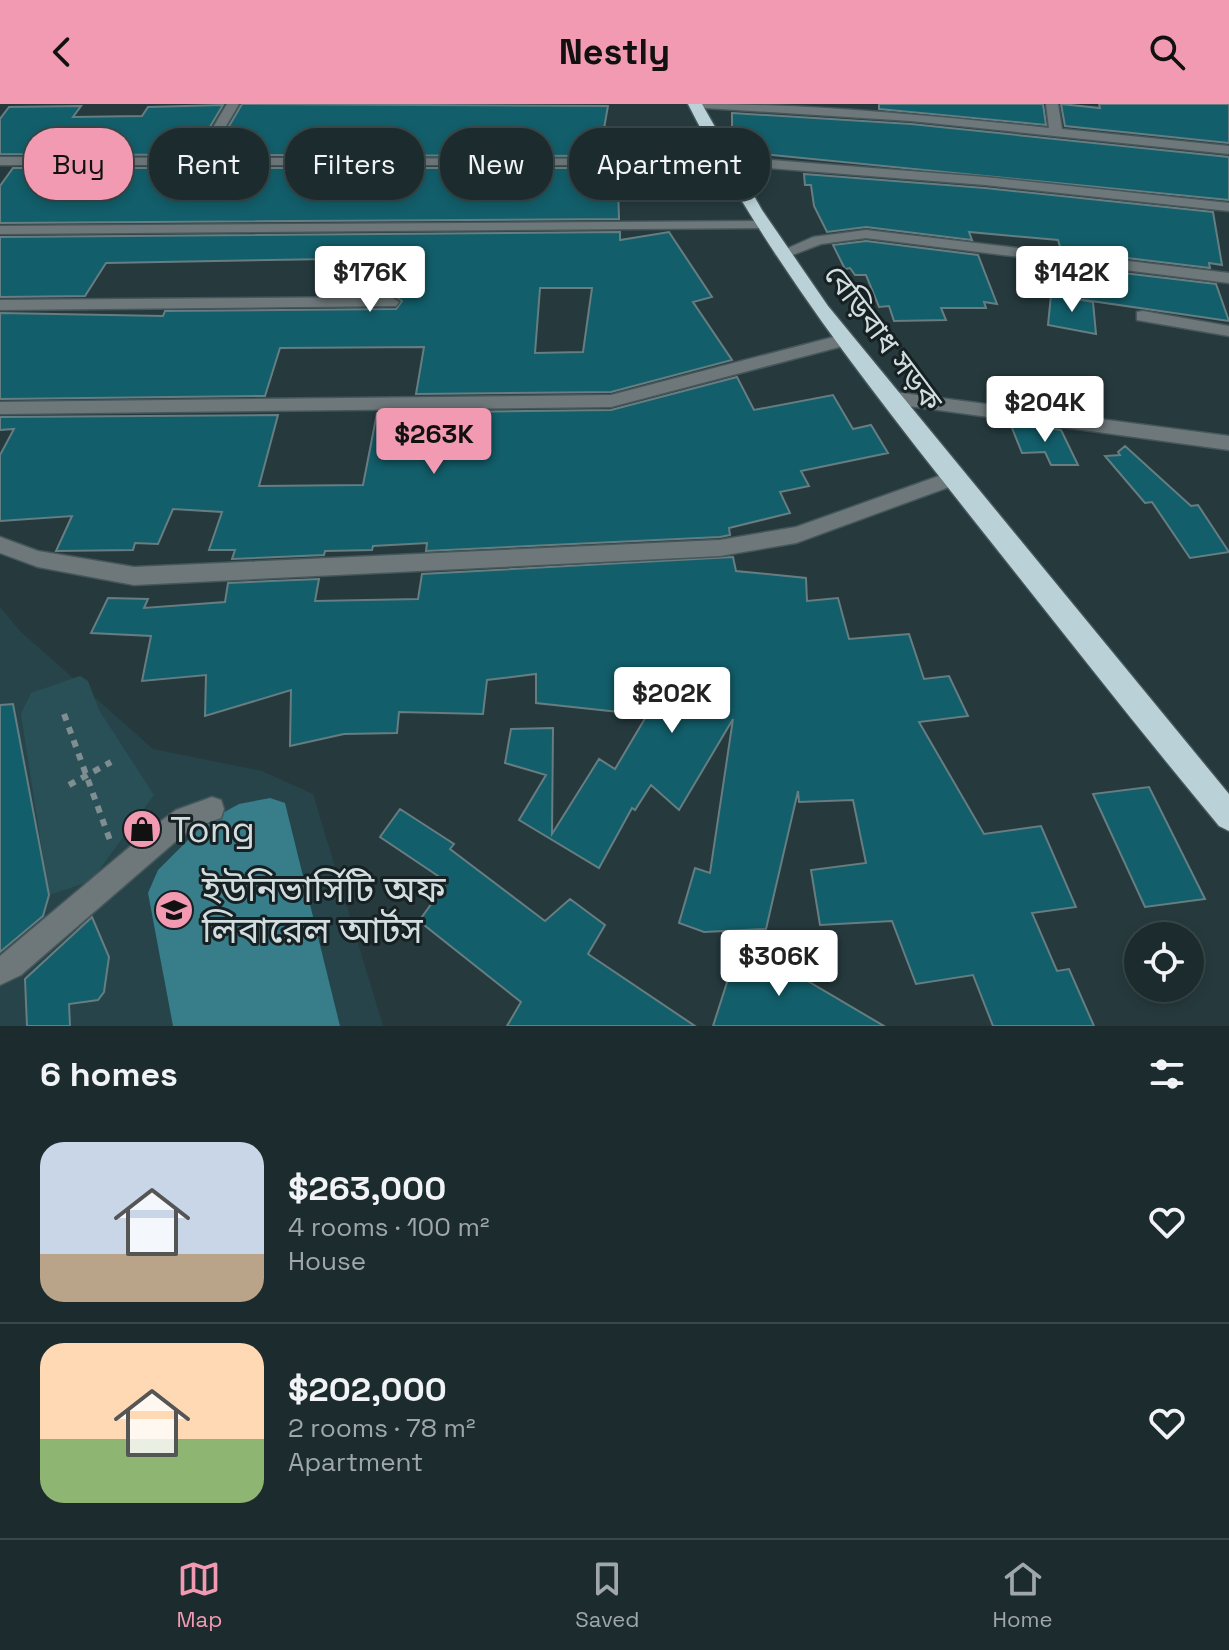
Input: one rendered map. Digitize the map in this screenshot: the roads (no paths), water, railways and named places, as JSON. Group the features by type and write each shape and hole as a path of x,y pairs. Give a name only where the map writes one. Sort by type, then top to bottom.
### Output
{"highway":[{"name":"বেড়িবাধ সড়ক","path":"695,104 707,128"},
{"name":"বেড়িবাধ সড়ক","path":"746,200 761,225 887,397 1229,816"}],"street":[{"path":"219,128 233,104"},
{"path":"705,104 911,111 1229,150"},
{"path":"1052,104 1056,131"},
{"path":"0,161 149,161"},
{"path":"269,161 569,161"},
{"path":"770,165 985,181 1229,207"},
{"path":"0,230 761,225"},
{"path":"782,254 818,240 866,234 1229,278"},
{"path":"0,305 391,302"},
{"path":"1143,316 1229,331"},
{"path":"0,408 611,401 845,340"},
{"path":"887,397 1229,443"},
{"path":"0,545 38,559 134,576 720,548 796,535 953,478"},
{"path":"0,971 185,819 212,809"}],"place":[{"name":"Tong","path":"142,829"},
{"name":"ইউনিভার্সিটি অফ লিবারেল আর্টস","path":"174,910"}]}
